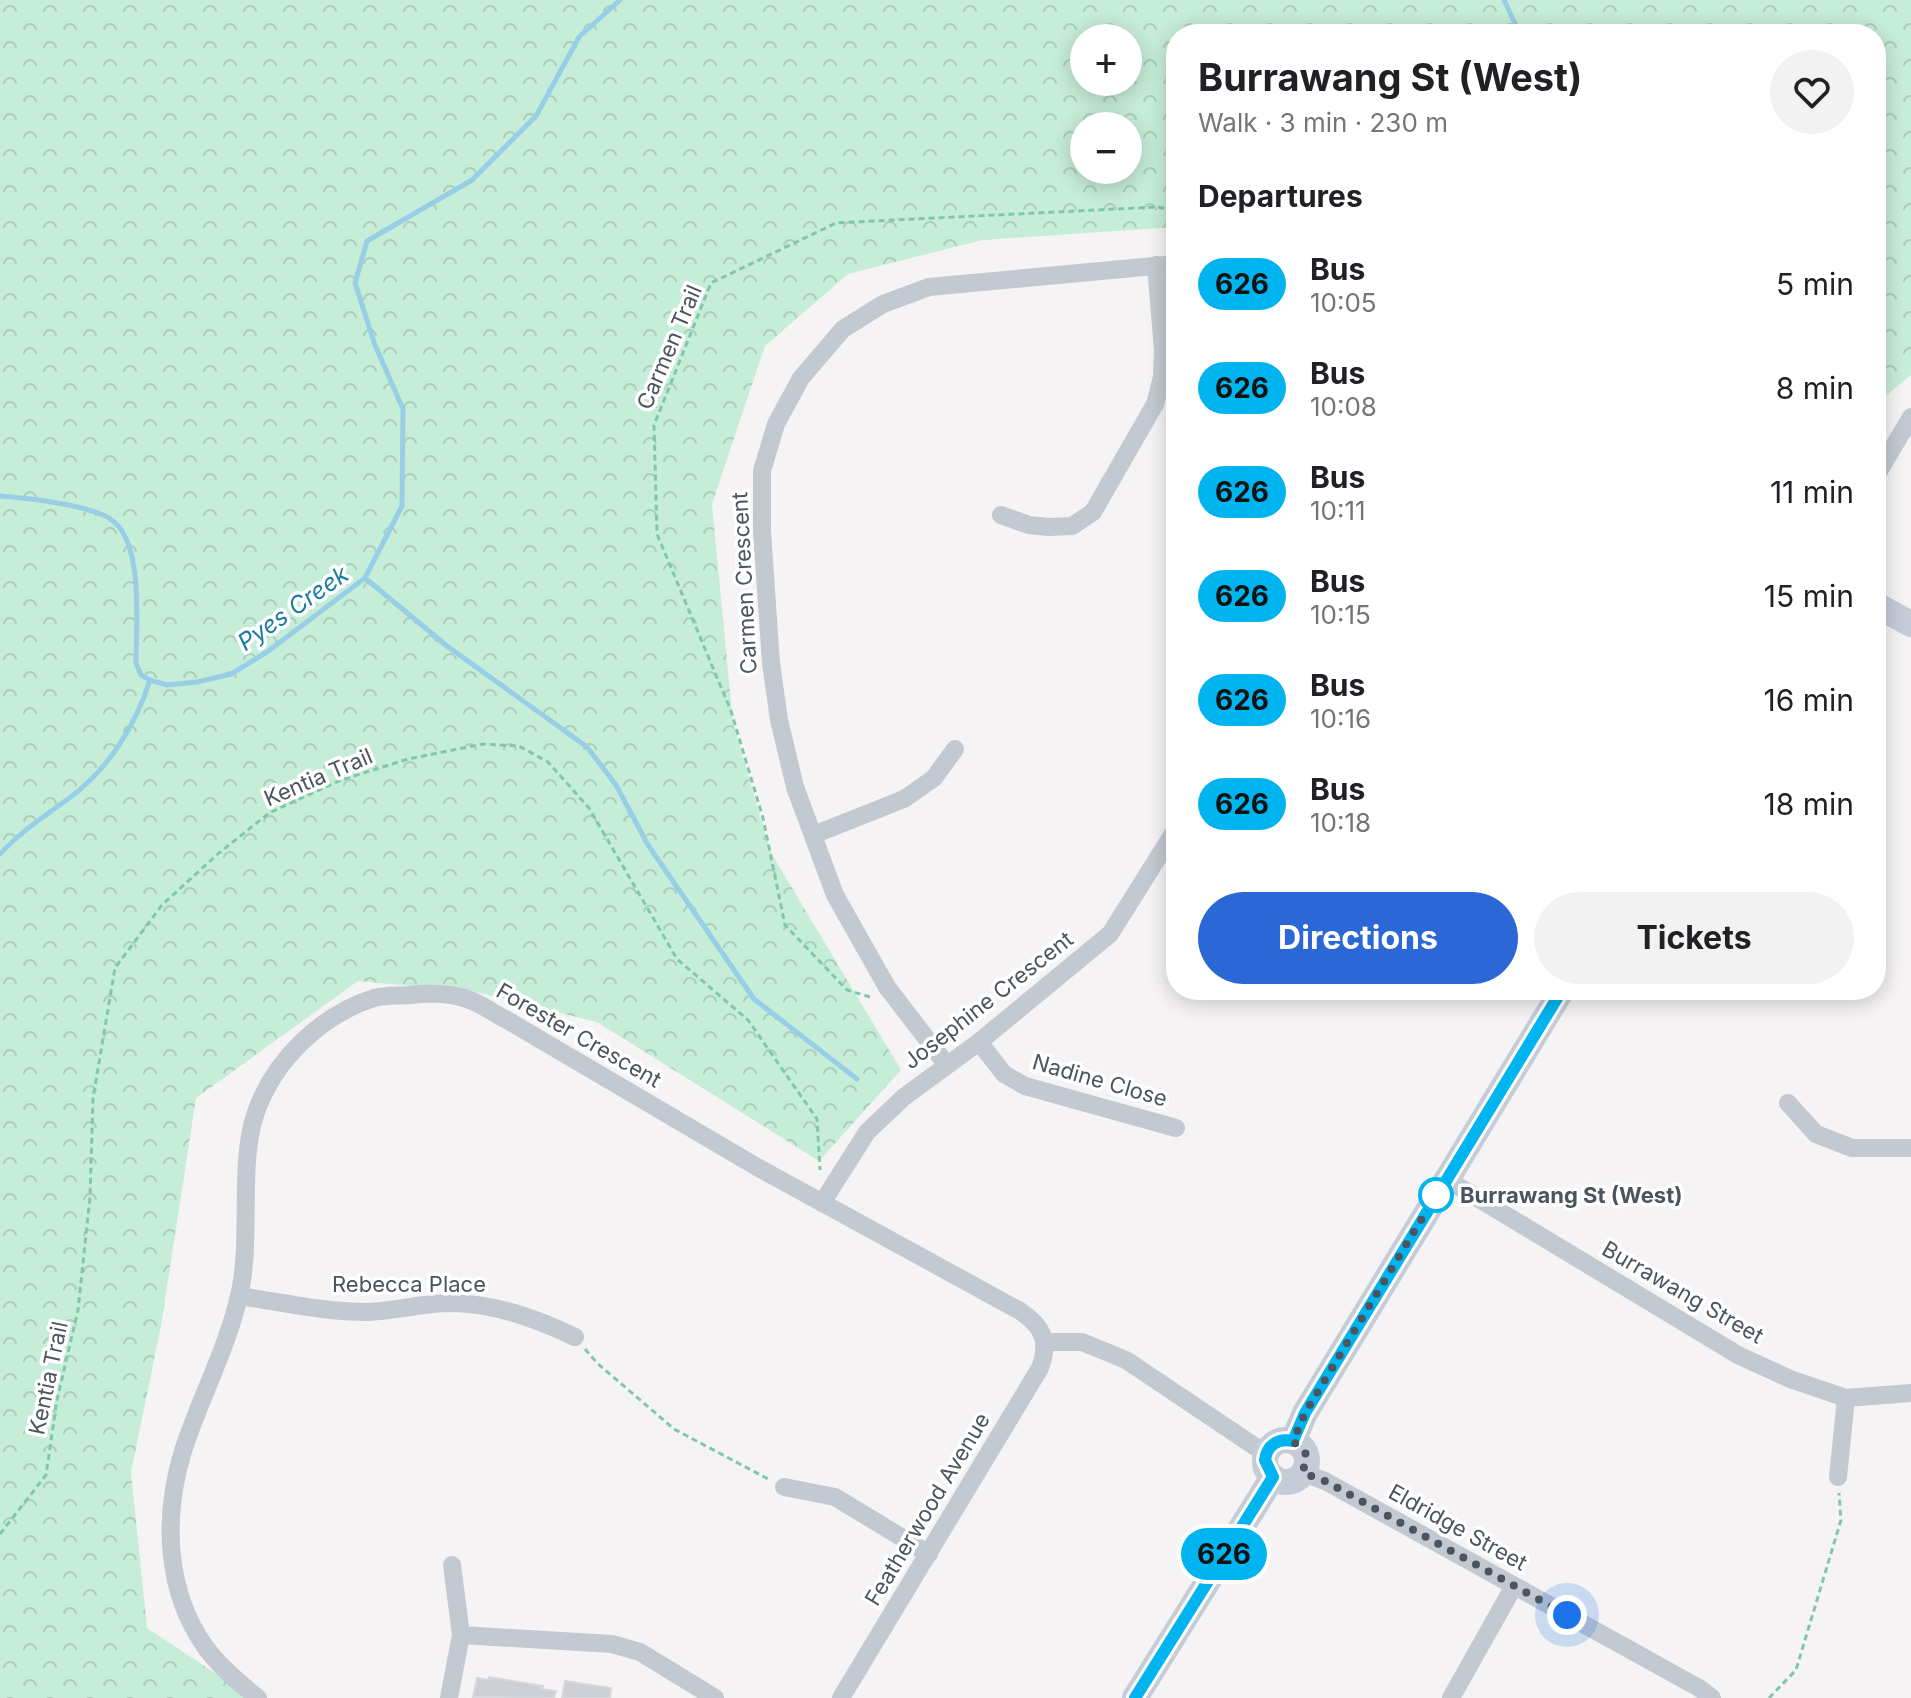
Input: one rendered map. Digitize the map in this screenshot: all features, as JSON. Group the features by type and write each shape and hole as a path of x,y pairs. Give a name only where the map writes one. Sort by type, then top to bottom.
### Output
{"main road":[{"path":"1886,610 1911,624"},
{"path":"1293,1441 1305,1413 1556,1000"},
{"path":"1135,1698 1269,1466 1274,1443 1293,1441 1306,1454 1303,1473 1292,1481 1286,1482 1269,1466"}],"street":[{"name":"Carmen Crescent","path":"946,1064 887,987 835,895 795,787 779,720 771,663 762,531 762,471 776,424 801,378 843,329 883,304 929,287 1166,264"},
{"path":"1001,515 1029,525 1049,527 1072,526 1093,512 1155,404 1162,377 1163,350 1156,265"},
{"path":"1886,459 1911,417"},
{"path":"813,835 904,799 934,778 955,749"},
{"name":"Josephine Crescent","path":"822,1203 867,1132 904,1097 979,1042 1110,934 1166,845"},
{"name":"Forester Crescent","path":"258,1698 229,1674 205,1647 186,1611 171,1552 170,1521 183,1450 239,1296 246,1259 248,1150 256,1112 275,1073 306,1037 335,1016 376,998 430,993 469,1000 822,1203 1020,1311 1035,1321 1046,1342"},
{"name":"Nadine Close","path":"979,1042 1004,1074 1025,1086 1176,1128"},
{"path":"1788,1103 1816,1134 1852,1148 1911,1148"},
{"name":"Burrawang Street","path":"1446,1179 1738,1355 1790,1379 1846,1398 1911,1393"},
{"name":"Rebecca Place","path":"239,1296 343,1311 369,1312 451,1303 494,1307 537,1319 575,1337"},
{"path":"1046,1342 1082,1342 1126,1360 1269,1466"},
{"name":"Featherwood Avenue","path":"841,1698 1040,1368 1046,1342"},
{"path":"1838,1477 1846,1398"},
{"name":"Eldridge Street","path":"1303,1473 1325,1481 1712,1698"},
{"path":"784,1487 835,1497 929,1554"},
{"path":"449,1698 461,1635 452,1565"},
{"path":"1451,1698 1514,1586"},
{"path":"461,1635 612,1644 640,1652 715,1698"}],"path":[{"name":"Carmen Trail","path":"901,1005 847,990 785,925 763,818 731,711 657,534 654,425 711,283 836,223 1166,208"},
{"name":"Kentia Trail","path":"0,1534 46,1475 57,1400 78,1310 90,1197 93,1098 115,968 162,905 219,853 269,813 341,780 408,759 483,744 519,746 548,762 589,808 677,959 748,1020 817,1119 822,1203"},
{"path":"575,1337 597,1363 674,1429 784,1487"},
{"path":"1769,1698 1796,1670 1841,1520 1838,1477"}],"green space":[{"path":"0,0 1911,0 1911,375 1886,396 1886,24 1166,24 1166,228 982,240 848,274 765,346 712,504 733,723 771,853 901,1070 819,1161 597,1022 476,992 358,981 196,1098 161,1326 131,1472 147,1628 253,1698 0,1698"}],"building":[{"path":"489,1677 556,1691 554,1698 473,1697 477,1678 489,1680"},
{"path":"565,1681 611,1688 610,1698 562,1698"}],"waterway":[{"name":"Pyes Creek","path":"0,854 98,772 120,744 150,680 167,685 231,674 267,652 365,578 402,506 403,409 375,345 355,283 367,241 472,180 536,116 579,37 620,0"},
{"path":"1504,0 1515,24"},
{"path":"0,496 59,503 91,511 113,521 123,533 134,567 136,663 141,675 150,680"},
{"path":"365,578 447,646 587,747 616,785 648,845 754,999 857,1079"}],"bus line":[{"name":"626","path":"1135,1698 1273,1477 1265,1460 1269,1448 1280,1441 1293,1441 1305,1413 1556,1000"}],"place":[{"name":"Burrawang St (West)","path":"1436,1195"}],"route":[{"path":"1436,1195 1305,1413 1293,1441 1306,1454 1303,1473 1325,1481 1567,1615"}]}
